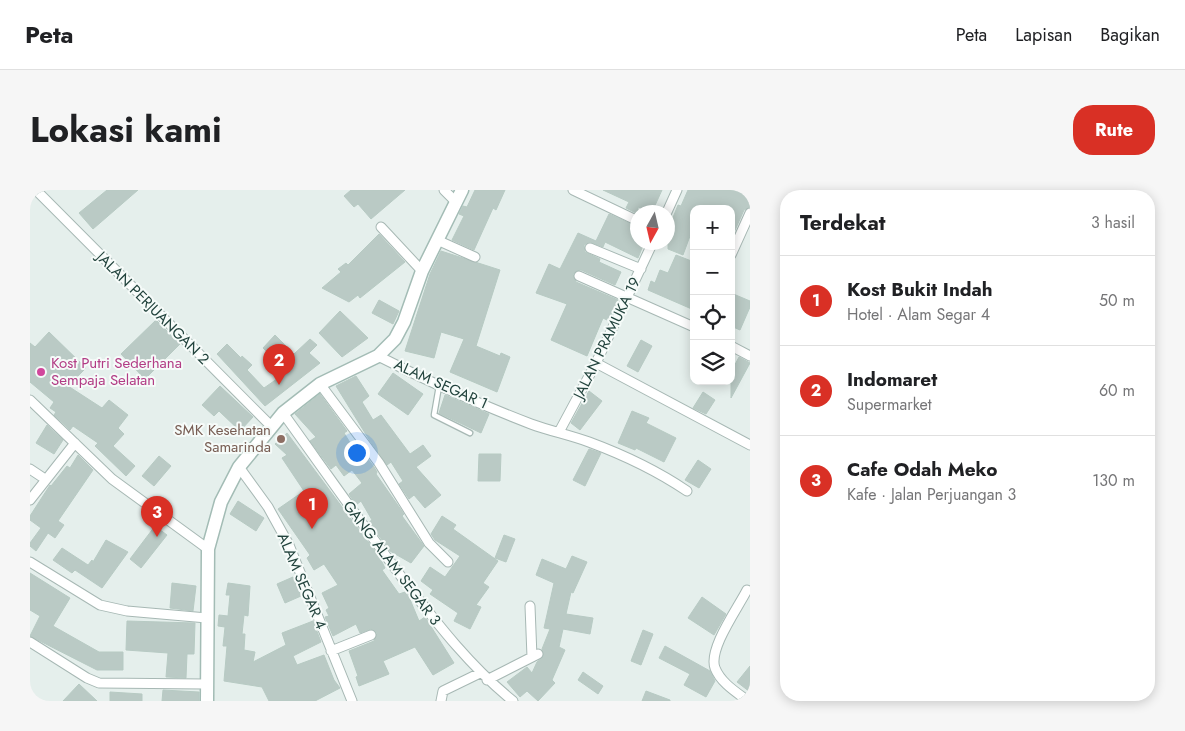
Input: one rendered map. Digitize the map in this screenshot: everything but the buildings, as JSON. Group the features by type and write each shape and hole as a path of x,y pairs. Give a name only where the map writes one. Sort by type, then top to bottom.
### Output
{"street":[{"name":"JALAN PERJUANGAN 2","path":"36,190 271,426"},
{"path":"207,701 208,549 221,502 239,467 283,413 320,384 378,356 400,332 422,271 459,196 444,190"},
{"path":"573,190 630,217"},
{"path":"670,205 677,190"},
{"path":"733,250 750,213"},
{"path":"380,227 422,271"},
{"path":"438,240 475,257"},
{"path":"590,248 641,269"},
{"name":"JALAN PRAMUKA 19","path":"559,432 596,363 649,250"},
{"path":"579,276 690,325"},
{"path":"735,348 750,356"},
{"name":"ALAM SEGAR 1","path":"378,356 439,386 505,413 643,464 687,491"},
{"path":"596,363 750,446"},
{"path":"320,384 379,463 429,543 448,562"},
{"path":"30,400 112,478 208,549"},
{"name":"GANG ALAM SEGAR 3","path":"283,413 366,530 450,640 484,677 513,701"},
{"path":"30,500 75,443"},
{"name":"ALAM SEGAR 4","path":"239,467 268,507 288,545 352,701"},
{"path":"30,469 45,479"},
{"path":"30,562 100,605 127,612 207,618"},
{"path":"747,590 718,645 715,656 716,670 731,689 748,701"},
{"path":"441,701 443,691 535,656 530,606"},
{"path":"331,651 371,635"},
{"path":"30,642 88,678 99,682 206,684"}],"lane":[{"path":"439,386 434,415 470,433"}],"place":[{"name":"Kost Putri Sederhana Sempaja Selatan","path":"41,372"},
{"name":"Indomaret","path":"279,385"},
{"name":"SMK Kesehatan Samarinda","path":"281,439"},
{"name":"Kost Bukit Indah","path":"312,529"},
{"name":"Cafe Odah Meko","path":"157,537"}]}
